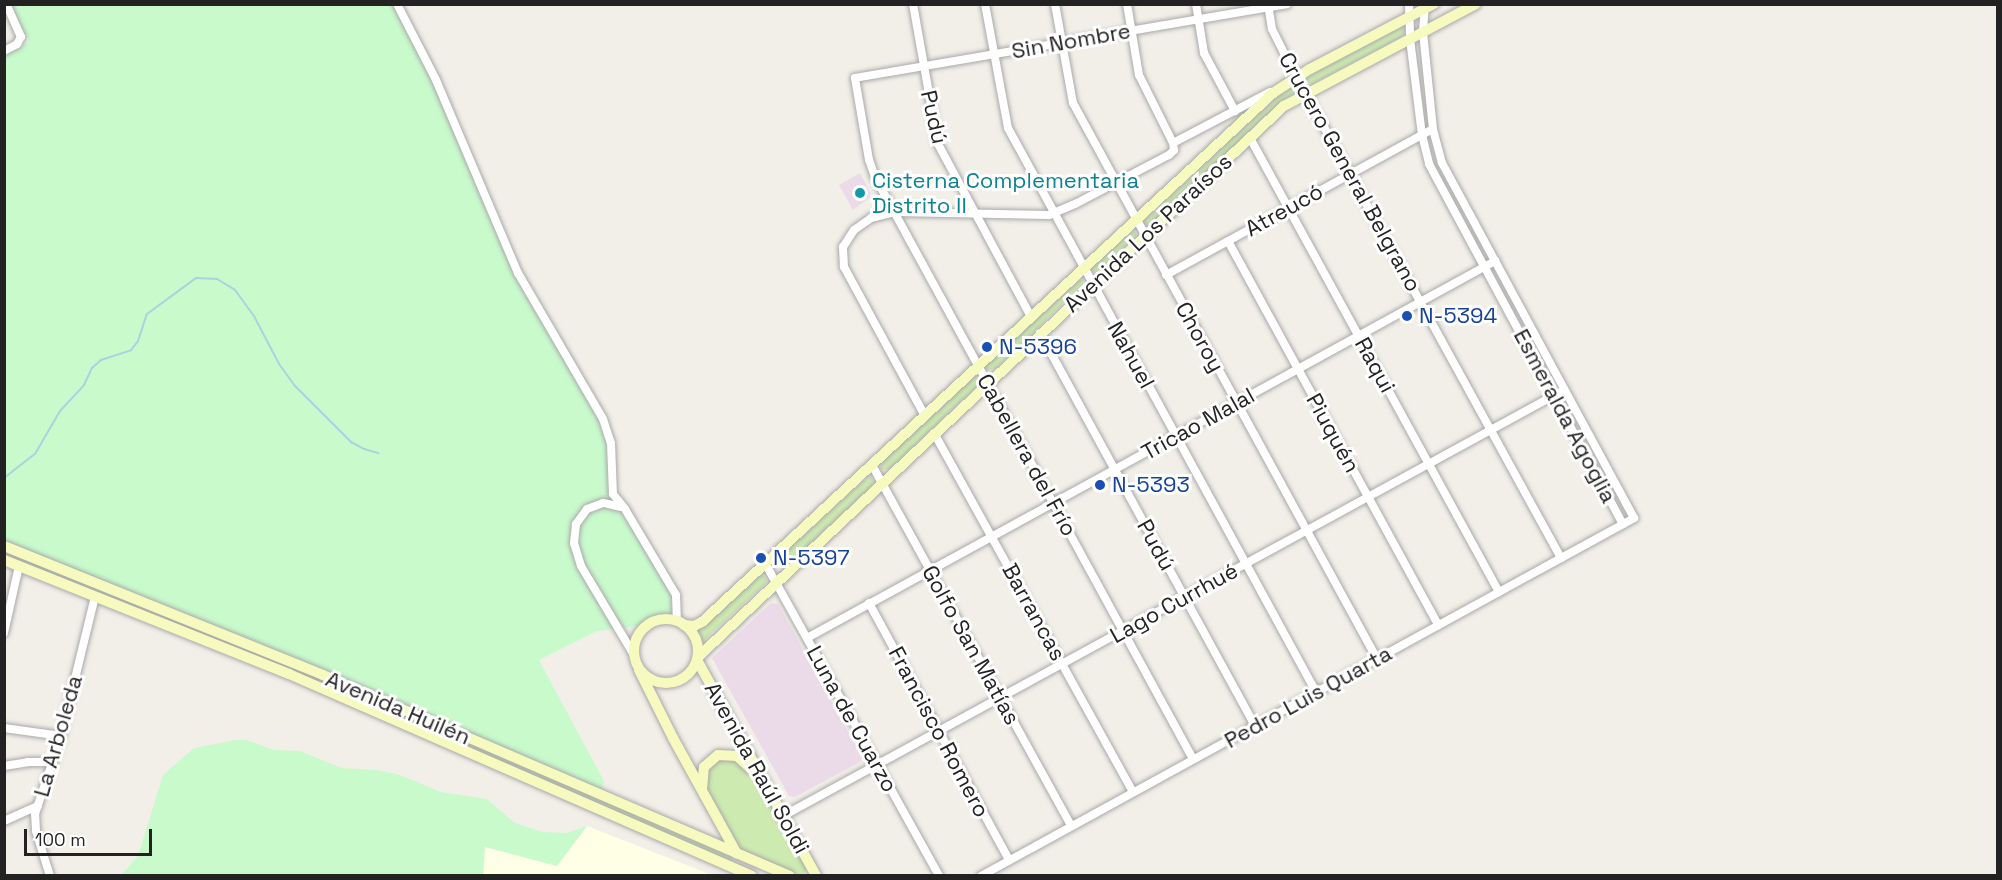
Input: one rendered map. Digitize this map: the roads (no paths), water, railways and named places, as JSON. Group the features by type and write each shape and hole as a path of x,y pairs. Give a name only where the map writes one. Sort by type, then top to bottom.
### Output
{"main road":[{"name":"Avenida Los Paraísos","path":"639,670 651,680 669,683 687,676 697,659 776,582 1287,104 1476,4"},
{"name":"Avenida Los Paraísos","path":"634,655 636,639 645,627 659,620 700,623 1269,96 1297,77 1428,6"},
{"name":"Avenida Huilén","path":"4,546 303,666 790,876"},
{"name":"Avenida Huilén","path":"4,560 311,684 750,875"},
{"path":"681,623 696,640 697,659"},
{"path":"634,655 639,670 702,791 750,875"},
{"name":"Avenida Raúl Soldi","path":"697,659 816,876"},
{"path":"702,791 702,775 707,764 714,757 728,754 746,762 770,793"},
{"path":"707,842 719,836 721,830 719,821"}],"street":[{"path":"4,51 21,39 6,4"},
{"path":"397,4 436,80 518,273 603,419 611,443 613,494 625,509 676,595 681,623"},
{"name":"Pudú","path":"913,4 938,144 1031,317"},
{"name":"Nahuel","path":"985,4 1006,124 1083,269 1316,692"},
{"name":"Choroy","path":"1055,4 1073,103 1377,659"},
{"path":"925,416 847,273 842,254 849,235 865,221 895,212 1036,216 1054,213 1170,154 1174,148 1173,143 1141,80 1126,4"},
{"path":"1196,4 1206,57 1235,111"},
{"name":"Sin Nombre","path":"855,78 1287,4"},
{"name":"Esmeralda Agoglia","path":"1409,4 1410,39 1422,135 1432,171 1623,524"},
{"name":"Crucero General Belgrano","path":"1268,6 1272,29 1306,94 1561,558"},
{"name":"Esmeralda Agoglia","path":"1428,6 1423,32 1433,129 1442,163 1634,518"},
{"path":"1173,143 1297,77"},
{"name":"Cabellera del Frío","path":"855,78 870,164 1193,759"},
{"name":"Atreucó","path":"1166,275 1433,129"},
{"name":"Raqui","path":"1250,138 1499,592"},
{"name":"Piuquén","path":"1228,241 1438,625"},
{"name":"Tricao Malal","path":"807,638 1494,261"},
{"name":"Pudú","path":"1040,333 1255,725"},
{"name":"Lago Currhué","path":"783,816 1564,390"},
{"name":"Barrancas","path":"934,433 1132,792"},
{"name":"Golfo San Matías","path":"872,465 1071,826"},
{"path":"625,509 603,503 587,508 576,524 574,543 581,566 634,655"},
{"name":"Pedro Luis Quarta","path":"981,876 1634,518"},
{"name":"Luna de Cuarzo","path":"765,563 939,876"},
{"path":"4,633 19,566"},
{"name":"La Arboleda","path":"50,876 35,822 61,736 95,597"},
{"name":"Francisco Romero","path":"870,603 1009,860"},
{"path":"4,728 61,736"},
{"path":"4,766 28,762 53,762"},
{"path":"4,821 38,806"}],"waterway":[{"path":"4,478 35,454 60,411 84,385 92,368 101,360 131,350 138,341 147,314 196,278 217,279 235,290 255,318 279,364 294,385 351,442 378,453"}],"place":[{"name":"Cisterna Complementaria Distrito II","path":"860,193"},
{"name":"N-5394","path":"1407,316"},
{"name":"N-5396","path":"987,347"},
{"name":"N-5393","path":"1100,485"},
{"name":"N-5397","path":"761,558"}]}
